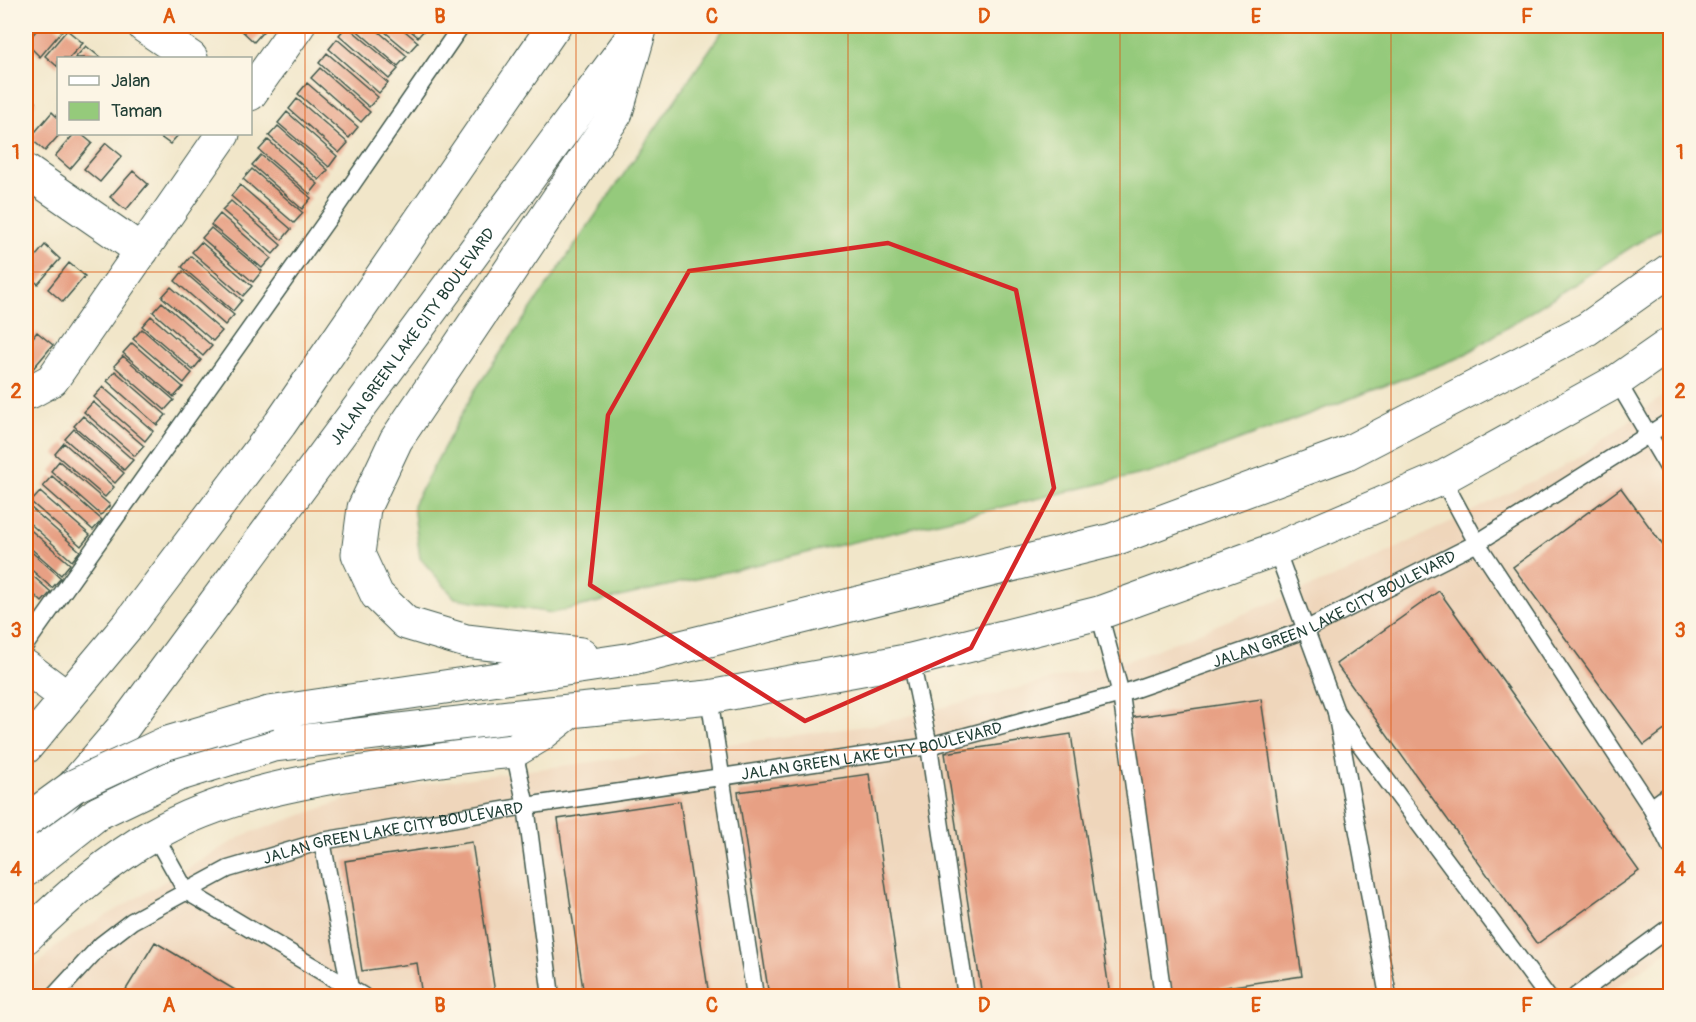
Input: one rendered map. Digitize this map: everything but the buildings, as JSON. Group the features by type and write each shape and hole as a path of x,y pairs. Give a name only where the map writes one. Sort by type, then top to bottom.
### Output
{"main road":[{"path":"144,26 190,57"},
{"path":"252,91 298,26"},
{"path":"26,747 129,624 279,424 554,26"},
{"path":"633,659 466,641 406,623 377,596 358,554 364,508 396,440 616,113 641,26"},
{"name":"JALAN GREEN LAKE CITY BOULEVARD","path":"26,841 122,729 641,26"},
{"path":"28,392 52,380 222,135"},
{"path":"26,171 142,251"},
{"path":"26,821 74,786 164,744 269,713 443,685 633,659 1112,540 1347,453 1587,329 1671,270"},
{"path":"26,870 98,813 177,775 273,745 510,717 710,698 911,660 1099,613 1276,549 1442,478 1617,381 1671,344"},
{"path":"26,667 66,697"},
{"path":"26,937 68,895 154,834 205,811 296,783 514,751 539,736 568,713"}],"lane":[{"path":"26,644 335,209 461,26"},
{"path":"1617,381 1671,471"},
{"name":"JALAN GREEN LAKE CITY BOULEVARD","path":"54,996 102,944 132,921 228,869 322,841 526,806 929,746 1121,694 1305,630 1477,543 1671,421"},
{"path":"1442,478 1477,543 1651,808 1671,846"},
{"path":"1276,549 1336,712 1388,996"},
{"path":"1099,613 1121,694 1163,996"},
{"path":"911,660 929,746 966,996"},
{"path":"710,698 755,996"},
{"path":"1336,712 1547,996"},
{"path":"514,751 526,806 551,996"},
{"path":"1651,808 1671,794"},
{"path":"154,834 186,891 357,992"},
{"path":"322,841 357,992"},
{"path":"1576,996 1671,927"}],"highlighted area":[{"path":"888,243 1016,290 1054,488 971,648 805,721 590,585 608,415 689,271"}],"shaded area":[{"path":"1670,391 1670,950 1603,996 26,996 26,977 58,944 244,835 371,791 873,725 1133,659 1352,570 1574,461"}],"green space":[{"path":"726,26 1670,26 1670,222 1461,357 1163,469 552,613 455,598 420,558 413,505 475,390"}]}
